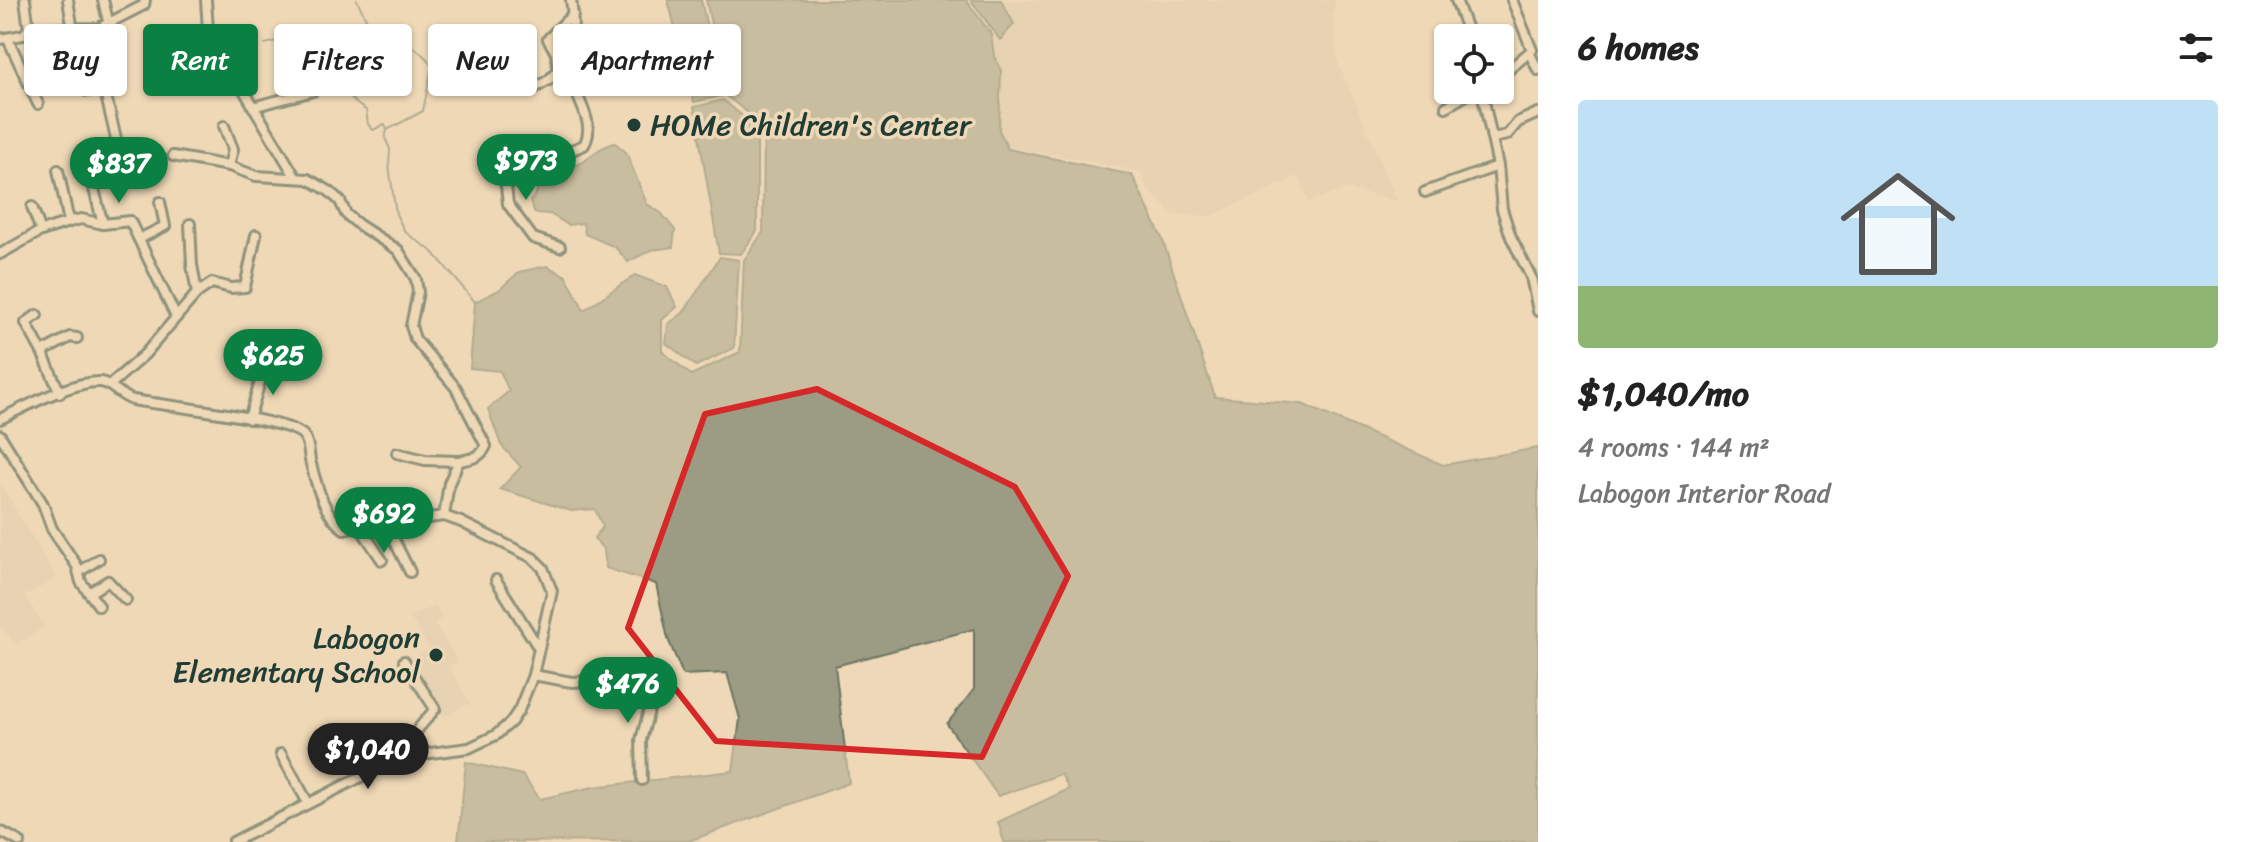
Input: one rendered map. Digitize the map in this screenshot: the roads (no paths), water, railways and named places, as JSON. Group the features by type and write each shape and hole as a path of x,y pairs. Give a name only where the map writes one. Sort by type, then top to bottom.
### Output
{"street":[{"path":"25,0 30,24"},
{"path":"68,0 71,24"},
{"path":"103,0 109,24"},
{"path":"206,0 208,30 296,178"},
{"path":"560,247 533,238 508,204 505,193 516,173 584,145 588,139 589,127 574,83 571,0"},
{"path":"1456,0 1465,24"},
{"path":"1512,0 1531,43 1530,54 1538,70"},
{"path":"110,24 145,1"},
{"path":"537,87 558,70 556,53 548,39 573,14"},
{"path":"24,34 4,39 38,104"},
{"path":"1514,66 1530,54"},
{"path":"106,96 117,143"},
{"path":"253,107 294,96"},
{"path":"1446,107 1451,104"},
{"path":"1485,104 1498,166 1502,209 1511,237 1531,277 1538,311"},
{"path":"1493,138 1507,135 1518,122 1538,113"},
{"path":"224,126 233,149 229,166"},
{"path":"173,156 229,166 256,176 308,179 329,191 340,201 346,214 398,250 409,264 418,292 411,326 415,339 456,388 486,446 478,457 459,461 425,460 397,453"},
{"path":"87,162 103,224"},
{"path":"1425,192 1498,166"},
{"path":"58,170 69,222"},
{"path":"139,239 165,226 160,202"},
{"path":"32,207 41,231"},
{"path":"0,254 41,231 69,222 81,219 103,224 130,221 176,317"},
{"path":"190,224 197,293"},
{"path":"110,385 145,354 197,293 212,283 231,288 245,287 256,235"},
{"path":"37,315 26,323 60,393"},
{"path":"42,352 70,337 77,338"},
{"path":"249,419 265,365"},
{"path":"0,419 60,393 101,382 110,385 124,398 279,424 303,434 327,512 344,529 444,516 533,558 543,568 552,591 533,675 511,722 496,735 469,748 400,757 233,842"},
{"path":"0,435 43,504 50,524 79,572 81,582 99,606"},
{"path":"444,516 449,483 459,461"},
{"path":"386,524 410,572"},
{"path":"360,527 382,560"},
{"path":"79,572 99,559"},
{"path":"496,580 538,647"},
{"path":"89,593 108,581 126,600"},
{"path":"400,757 435,709 404,661"},
{"path":"533,675 572,682 631,678 651,685 652,699 641,740 642,780"},
{"path":"281,754 308,803"},
{"path":"0,831 20,842"}],"waterway":[{"path":"357,0 372,31 413,47 432,66 423,111 387,130 385,138 390,149 389,166 396,214 405,232 433,252 475,302"},
{"path":"265,44 295,39 323,50 322,59 340,74 336,82 366,110 368,124 373,130 385,124 387,130"}],"place":[{"name":"HOMe Children's Center","path":"634,125"},
{"name":"Labogon Elementary School","path":"436,655"}]}
